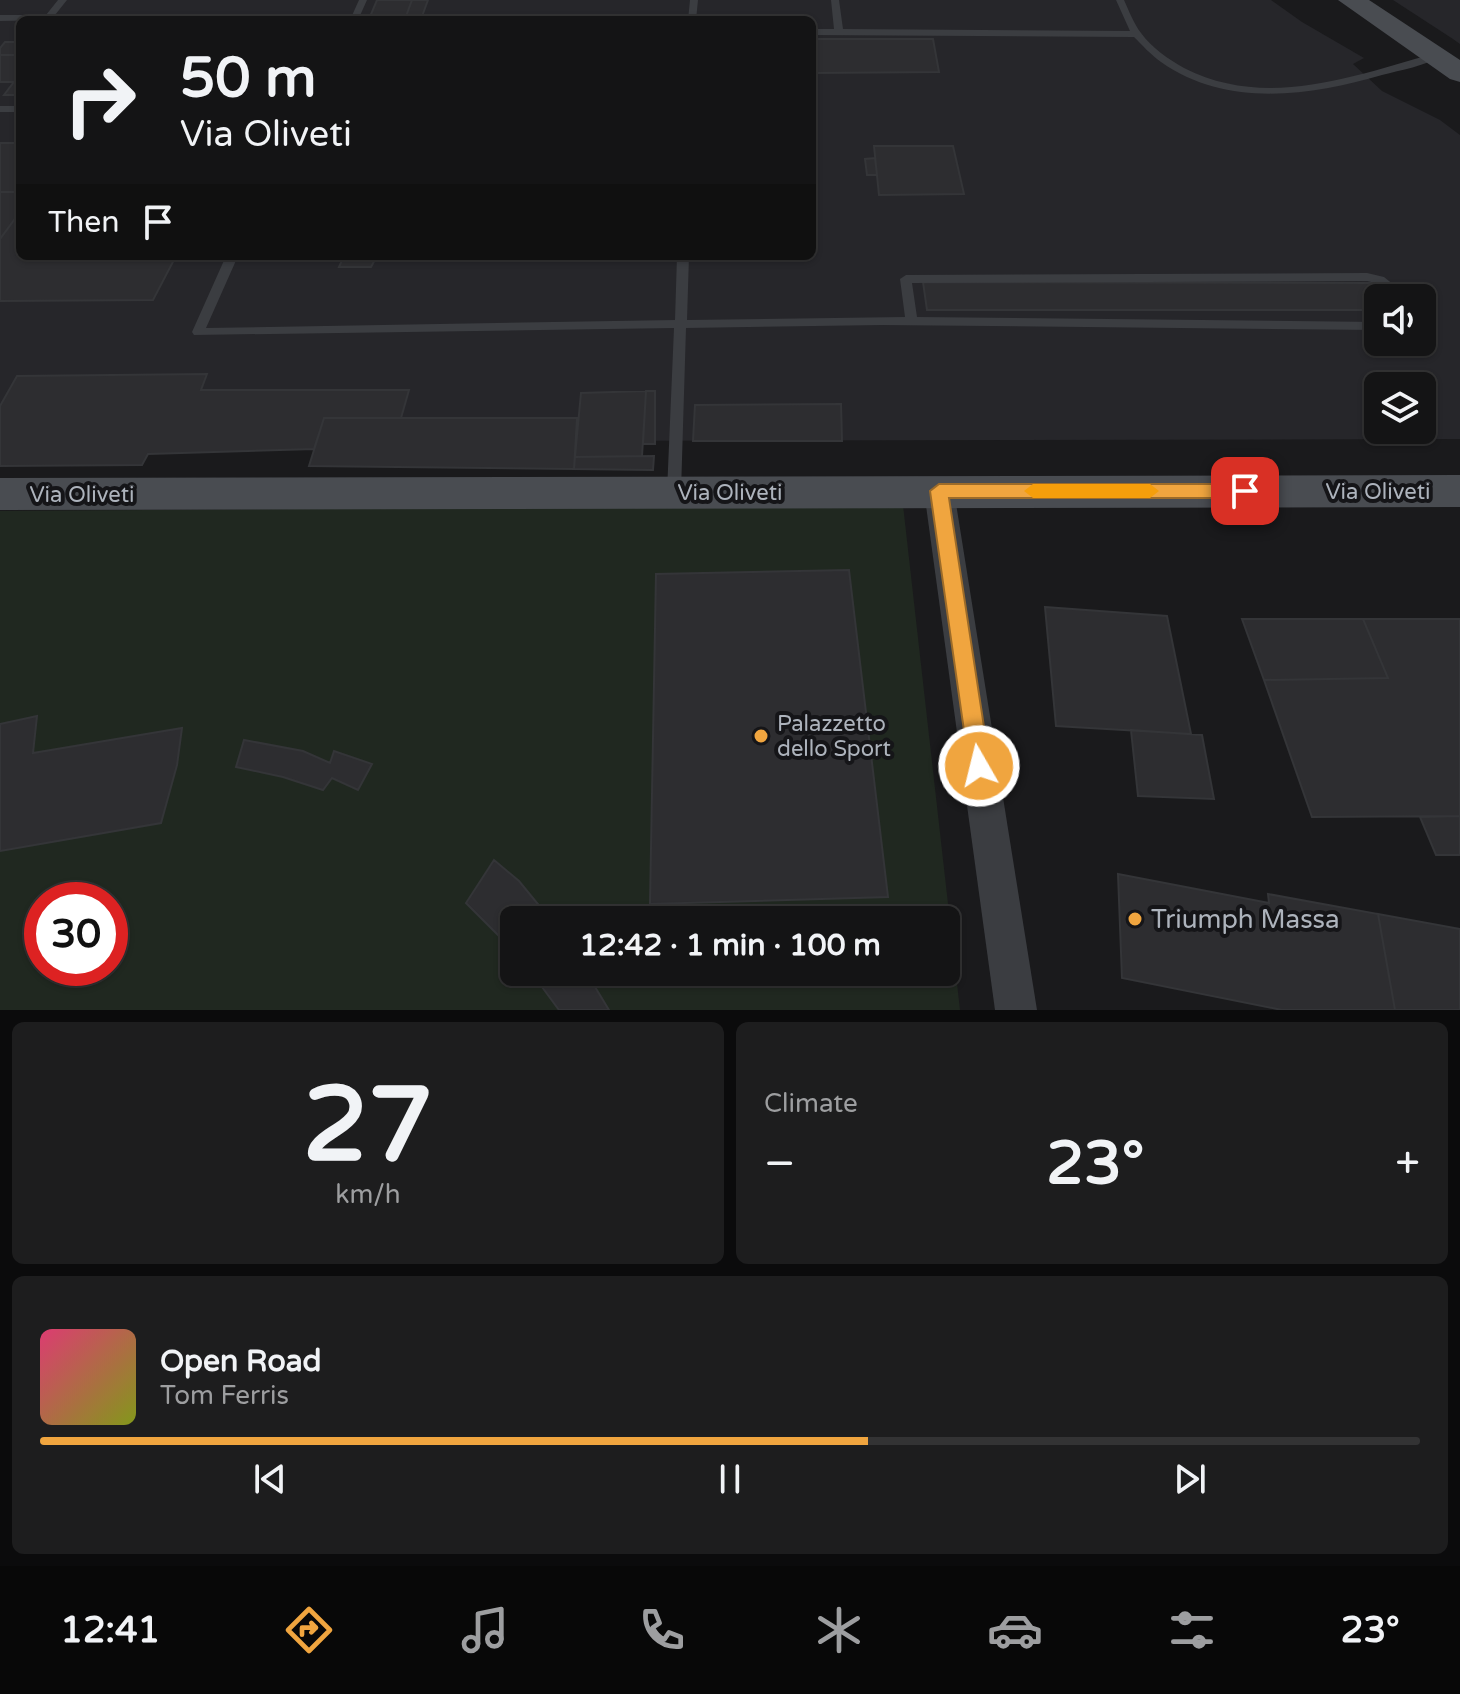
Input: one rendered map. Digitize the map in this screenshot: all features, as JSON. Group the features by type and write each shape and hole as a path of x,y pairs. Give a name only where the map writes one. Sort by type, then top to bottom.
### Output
{"main road":[{"path":"1351,0 1460,73"},
{"name":"Via Oliveti","path":"0,494 1460,491"}],"street":[{"path":"939,491 1016,1010"}],"lane":[{"path":"835,0 839,32"},
{"path":"1120,0 1136,34 1167,63 1208,83 1259,91 1320,89 1368,78 1436,56"},
{"path":"816,32 1136,34"},
{"path":"230,260 198,332 912,322 1364,326"},
{"path":"674,492 683,260"},
{"path":"912,322 906,279 1367,277 1385,284"}],"shaded area":[{"path":"0,0 1271,0 1364,58 1353,64 1382,91 1440,120 1460,135 1460,439 1436,439 1436,372 1364,372 1364,439 0,442"},
{"path":"1393,0 1460,0 1460,44 1453,39"},
{"path":"903,505 948,906 500,906 500,986 957,986 960,1010 0,1010 0,511"}],"building":[{"path":"377,0 412,0 406,16 370,16"},
{"path":"412,0 428,0 422,16 406,16"},
{"path":"816,39 933,39 939,72 816,73"},
{"path":"5,42 16,42 16,55 0,55 0,48"},
{"path":"0,55 16,55 16,80 0,82"},
{"path":"16,80 16,95 4,95"},
{"path":"0,143 16,143 16,192 0,192"},
{"path":"874,146 953,146 964,194 879,195"},
{"path":"875,158 877,175 867,175 865,159"},
{"path":"0,192 16,192 16,217 0,239"},
{"path":"16,217 16,260 174,260 153,300 0,301 0,239"},
{"path":"342,260 375,260 371,267 339,267"},
{"path":"923,282 1373,284 1364,284 1364,310 927,310"},
{"path":"207,374 201,390 409,390 401,418 324,418 314,449 148,454 142,465 0,466 0,406 17,376"},
{"path":"646,391 642,456 575,457 581,393"},
{"path":"646,391 655,391 655,444 643,444"},
{"path":"841,404 842,441 693,441 695,405"},
{"path":"324,418 577,418 574,469 309,466"},
{"path":"654,456 653,470 574,469 575,457"},
{"name":"Palazzetto dello Sport","path":"849,570 888,897 650,904 656,574"},
{"path":"1045,607 1167,616 1191,734 1056,726"},
{"path":"1242,619 1363,619 1388,678 1264,680"},
{"path":"1363,619 1460,619 1460,816 1312,817 1264,680 1388,678"},
{"path":"37,716 33,753 182,728 177,765 161,823 0,851 0,724"},
{"path":"1131,730 1202,735 1214,799 1138,796"},
{"path":"244,740 303,751 330,763 334,751 372,764 358,790 332,778 323,790 236,767"},
{"path":"1460,816 1460,855 1436,855 1420,817"},
{"path":"494,860 519,881 540,906 500,906 500,937 466,903"},
{"path":"1118,874 1269,903 1268,894 1378,914 1395,1010 1282,1010 1122,978"},
{"path":"1378,914 1460,929 1460,1010 1395,1010"},
{"path":"541,986 594,986 609,1010 559,1010"}],"slow traffic":[{"path":"1033,491 1150,491"}],"place":[{"name":"Palazzetto dello Sport","path":"761,736"},
{"name":"Triumph Massa","path":"1135,919"}],"route":[{"path":"979,766 939,491 1245,491"}]}
